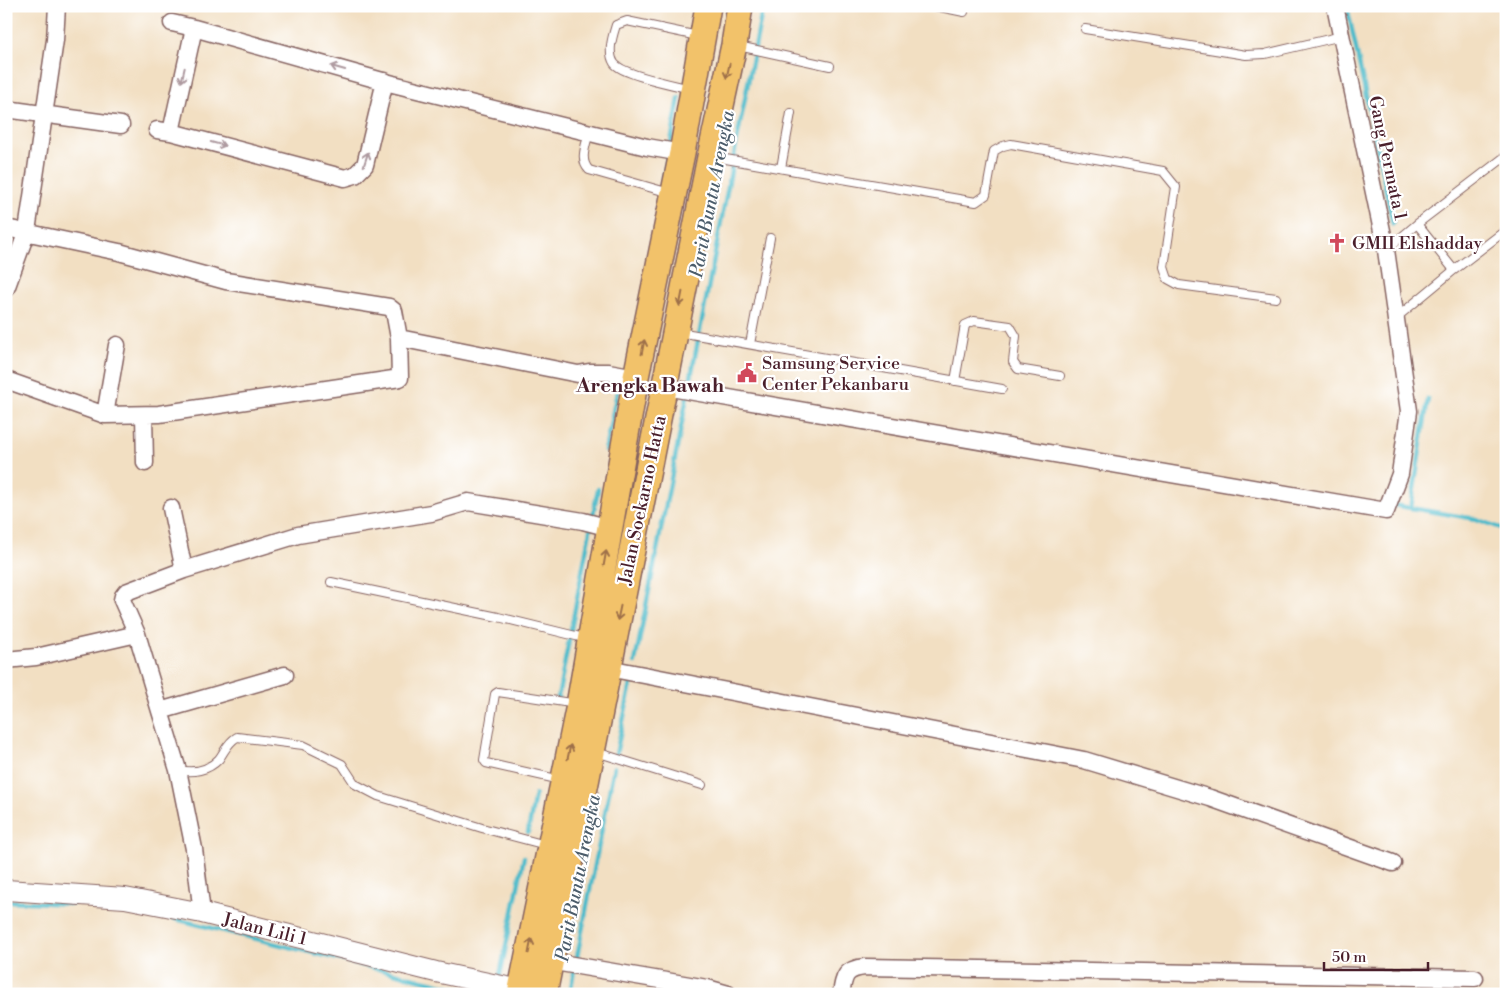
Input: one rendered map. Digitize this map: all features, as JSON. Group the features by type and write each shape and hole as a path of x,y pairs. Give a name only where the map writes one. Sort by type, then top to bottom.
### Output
{"main road":[{"name":"Jalan Soekarno Hatta","path":"517,990 550,846 579,705 587,638 630,376 673,194 676,152 685,88 696,35 708,6"},
{"name":"Jalan Soekarno Hatta","path":"517,990 568,963 591,750 665,387 684,333 741,46 740,6"}],"street":[{"path":"6,289 27,231 46,114 57,6"},
{"name":"Gang Permata 1","path":"665,387 1388,504 1400,474 1409,411 1386,250 1336,6"},
{"path":"172,23 385,82 647,147 676,152"},
{"path":"194,28 164,131 345,178 355,175 365,165 385,82"},
{"path":"6,110 121,125"},
{"path":"6,228 119,252 226,281 390,308 394,311 399,338 400,378 152,414 105,415 6,380"},
{"path":"399,338 578,374 589,372 630,376"},
{"path":"105,415 117,345"},
{"path":"145,463 152,414"},
{"path":"202,913 194,849 178,770 137,634 122,600 126,592 184,570 298,535 431,513 468,502 582,521 606,527"},
{"path":"171,508 184,570"},
{"path":"6,660 36,657 137,634"},
{"path":"608,668 1084,760 1210,798 1393,863"},
{"path":"160,711 286,675"},
{"name":"Jalan Lili 1","path":"6,890 124,898 202,913 517,990"},
{"path":"568,963 707,988 728,994"},
{"path":"841,994 844,978 848,972 854,968 865,967 1475,978"}],"lane":[{"path":"935,6 964,12"},
{"path":"685,88 626,72 614,62 611,50 613,35 616,25 627,21 696,35"},
{"path":"1085,29 1246,55 1265,54 1342,36"},
{"path":"741,46 830,66"},
{"path":"781,168 791,113"},
{"path":"589,132 583,160 584,165 589,170 673,194"},
{"path":"719,158 976,202 986,195 994,151 1011,144 1164,171 1176,187 1164,267 1168,279 1179,285 1276,298"},
{"path":"1386,250 1506,156"},
{"path":"1417,224 1454,270"},
{"path":"1395,319 1506,230"},
{"path":"750,344 770,238"},
{"path":"955,381 965,325 974,321 1010,326 1016,336 1013,362 1018,369 1060,376"},
{"path":"684,333 1002,389"},
{"path":"331,582 587,638"},
{"path":"563,781 486,763 484,760 495,694 498,692 579,705"},
{"path":"178,770 190,772 209,767 219,758 230,741 236,738 303,745 342,764 355,784 378,796 482,828 550,846"},
{"path":"591,750 702,785"}],"waterway":[{"name":"Parit Buntu Arengka","path":"689,387 763,6"},
{"path":"1347,6 1393,224"},
{"name":"Parit Buntu Arengka","path":"670,147 679,98"},
{"name":"Parit Buntu Arengka","path":"661,192 668,155"},
{"name":"Parit Buntu Arengka","path":"605,450 620,378"},
{"name":"Parit Buntu Arengka","path":"635,662 687,397"},
{"path":"1411,508 1428,399"},
{"name":"Parit Buntu Arengka","path":"558,697 598,489"},
{"path":"1393,505 1476,519 1506,530"},
{"name":"Parit Buntu Arengka","path":"616,754 631,684"},
{"name":"Parit Buntu Arengka","path":"576,962 614,767"},
{"name":"Parit Buntu Arengka","path":"528,832 535,795"},
{"name":"Parit Buntu Arengka","path":"499,980 524,857"},
{"path":"6,901 72,904"},
{"path":"147,912 463,990"},
{"name":"Parit Buntu Arengka","path":"570,994 574,970"},
{"name":"Parit Buntu Arengka","path":"463,994 463,990 480,994"}],"place":[{"name":"GMII Elshadday","path":"1337,243"},
{"name":"Samsung Service Center Pekanbaru","path":"747,373"}],"district":[{"name":"Arengka Bawah","path":"650,385"}]}
